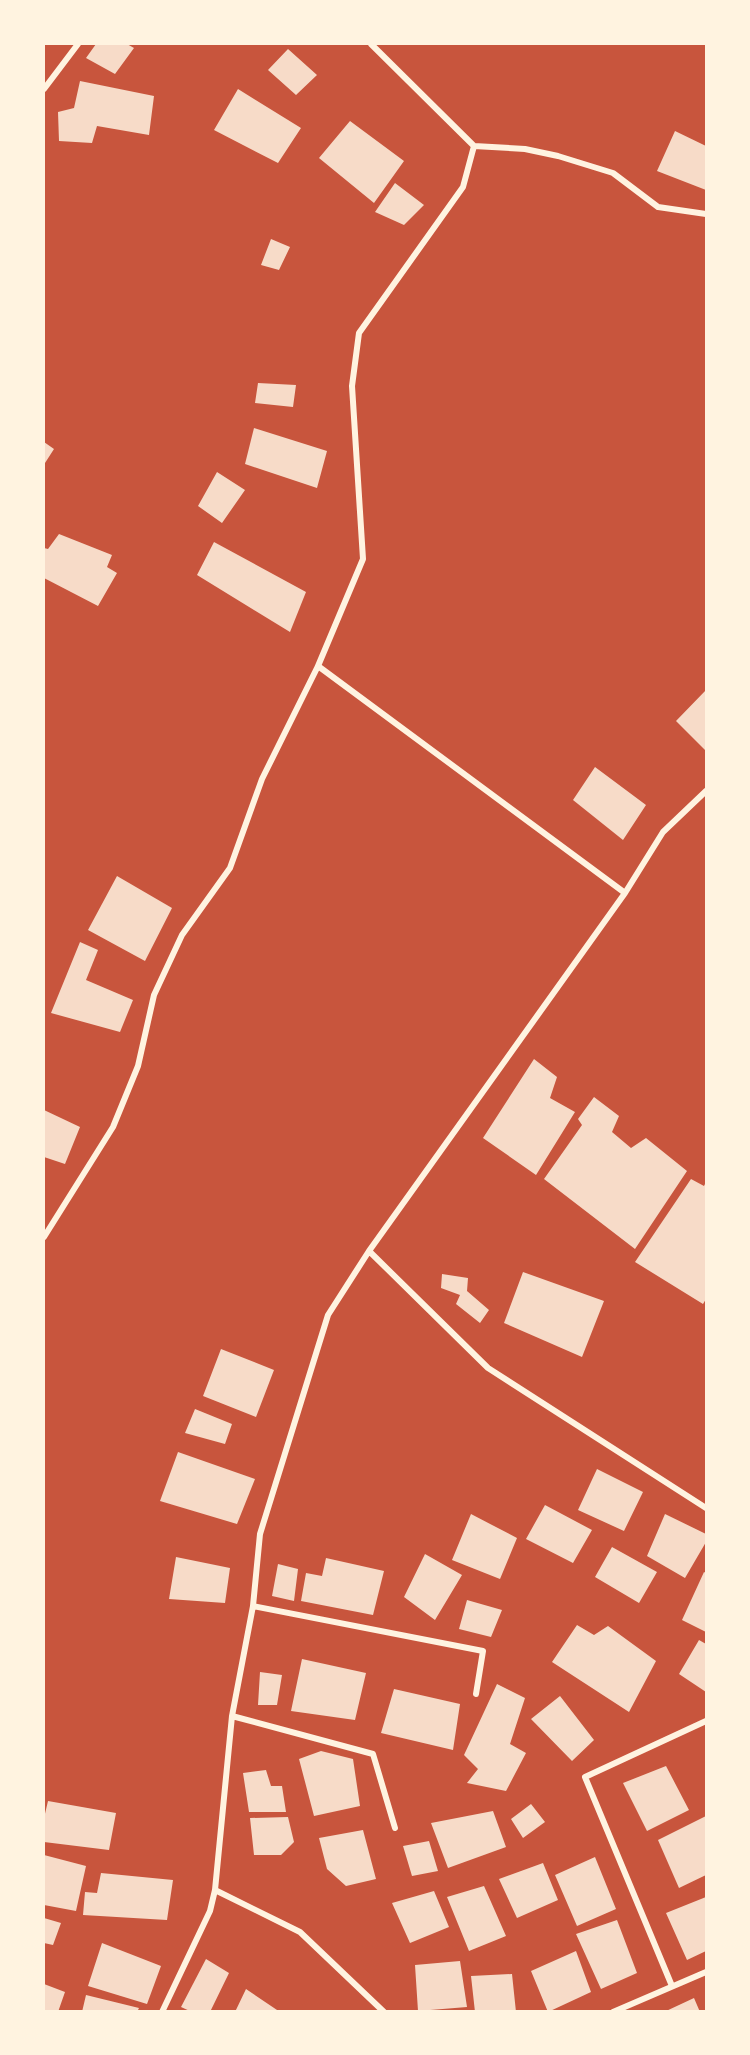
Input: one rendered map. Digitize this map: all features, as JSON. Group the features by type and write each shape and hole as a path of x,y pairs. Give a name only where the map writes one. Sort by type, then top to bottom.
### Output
{"street":[{"path":"44,89 78,44"},
{"path":"371,44 474,146 525,150 558,156 613,172 657,207 706,214"},
{"path":"44,1237 112,1127 138,1066 154,995 182,935 230,868 262,779 318,666 363,559 352,386 359,333 463,187 474,146"},
{"path":"318,666 625,893"},
{"path":"162,2012 210,1911 215,1890 232,1716 253,1606 260,1534 328,1315 369,1251 625,893 663,832 706,791"},
{"path":"369,1251 488,1368 706,1508"},
{"path":"253,1606 483,1651 476,1694"},
{"path":"232,1716 373,1754 395,1828"},
{"path":"672,1986 585,1777 706,1721"},
{"path":"215,1890 300,1932 384,2012"},
{"path":"613,2012 706,1972"}],"building":[{"path":"96,44 127,44 134,48 115,74 86,58"},
{"path":"288,49 317,75 296,95 268,70"},
{"path":"80,81 154,96 149,135 97,126 92,143 59,141 58,112 74,108"},
{"path":"238,89 301,128 278,163 214,130"},
{"path":"350,121 404,161 374,203 319,158"},
{"path":"675,131 706,146 706,190 657,171"},
{"path":"395,183 424,205 404,225 375,212"},
{"path":"271,239 290,247 279,270 261,265"},
{"path":"258,383 296,385 293,407 255,403"},
{"path":"254,428 327,451 317,488 245,464"},
{"path":"44,442 54,449 45,463 44,462"},
{"path":"217,472 245,490 222,523 198,506"},
{"path":"59,534 112,555 107,567 117,573 98,606 44,578 44,548 48,549"},
{"path":"214,542 306,592 290,632 197,575"},
{"path":"706,690 706,751 676,721"},
{"path":"595,767 646,805 623,840 573,800"},
{"path":"117,876 172,908 145,961 88,930"},
{"path":"80,942 98,950 86,980 133,1000 120,1032 51,1013"},
{"path":"534,1059 557,1077 550,1098 575,1112 536,1175 483,1138"},
{"path":"594,1097 619,1116 612,1132 631,1148 646,1138 687,1171 635,1249 544,1179 582,1125 578,1119"},
{"path":"44,1110 80,1127 65,1164 44,1157"},
{"path":"691,1179 704,1186 706,1182 706,1299 703,1304 635,1262"},
{"path":"523,1272 604,1301 582,1357 504,1323"},
{"path":"442,1274 468,1278 467,1291 489,1310 480,1323 456,1304 460,1295 441,1288"},
{"path":"221,1349 274,1370 256,1417 203,1396"},
{"path":"195,1409 232,1424 225,1444 185,1433"},
{"path":"178,1452 255,1479 237,1524 160,1501"},
{"path":"597,1469 643,1492 624,1531 578,1510"},
{"path":"545,1505 592,1530 573,1563 526,1539"},
{"path":"471,1514 517,1538 500,1579 452,1560"},
{"path":"665,1514 706,1534 706,1542 685,1578 647,1556"},
{"path":"612,1547 657,1572 639,1603 595,1577"},
{"path":"425,1554 462,1575 435,1620 404,1597"},
{"path":"176,1557 230,1568 225,1603 169,1599"},
{"path":"326,1558 384,1571 373,1615 301,1601 306,1573 322,1576"},
{"path":"278,1564 298,1569 294,1601 272,1596"},
{"path":"704,1572 706,1573 706,1632 682,1620"},
{"path":"467,1600 502,1610 491,1637 459,1629"},
{"path":"577,1625 594,1635 608,1626 656,1661 629,1712 552,1662"},
{"path":"699,1640 706,1644 706,1692 679,1674"},
{"path":"302,1659 366,1673 355,1720 291,1711"},
{"path":"260,1672 282,1675 277,1705 258,1705"},
{"path":"497,1684 525,1698 510,1744 526,1753 506,1791 467,1783 478,1769 464,1755"},
{"path":"394,1689 460,1704 453,1750 381,1733"},
{"path":"560,1696 594,1740 572,1761 531,1719"},
{"path":"321,1751 353,1759 360,1806 314,1816 299,1759"},
{"path":"666,1766 689,1810 647,1831 623,1783"},
{"path":"266,1770 271,1786 282,1786 286,1812 249,1812 243,1773"},
{"path":"48,1801 116,1813 109,1850 44,1842 44,1818"},
{"path":"531,1804 545,1822 523,1838 511,1819"},
{"path":"493,1811 506,1847 448,1868 431,1823"},
{"path":"706,1816 706,1875 679,1888 658,1840"},
{"path":"288,1817 294,1842 281,1855 254,1855 250,1818"},
{"path":"363,1830 376,1879 346,1886 327,1869 319,1838"},
{"path":"429,1841 438,1871 412,1876 403,1846"},
{"path":"44,1855 86,1866 76,1911 44,1905"},
{"path":"595,1857 616,1909 577,1926 555,1875"},
{"path":"543,1863 558,1900 517,1918 499,1879"},
{"path":"101,1873 173,1880 167,1920 83,1915 85,1892 97,1893"},
{"path":"484,1886 506,1936 469,1951 447,1897"},
{"path":"434,1891 449,1927 410,1943 392,1903"},
{"path":"706,1897 706,1951 687,1960 666,1913"},
{"path":"44,1918 61,1923 53,1945 44,1943"},
{"path":"617,1920 637,1973 601,1989 576,1934"},
{"path":"102,1943 161,1966 147,2004 88,1986"},
{"path":"576,1951 591,1992 548,2012 531,1971"},
{"path":"206,1959 229,1973 210,2012 192,2012 181,2007"},
{"path":"460,1961 467,2007 418,2011 415,1965"},
{"path":"512,1974 516,2012 475,2012 471,1976"},
{"path":"44,1984 65,1992 58,2012 44,2012"},
{"path":"246,1989 280,2012 235,2012"},
{"path":"86,1995 139,2008 137,2012 82,2012"},
{"path":"694,1998 700,2012 664,2012"}]}
